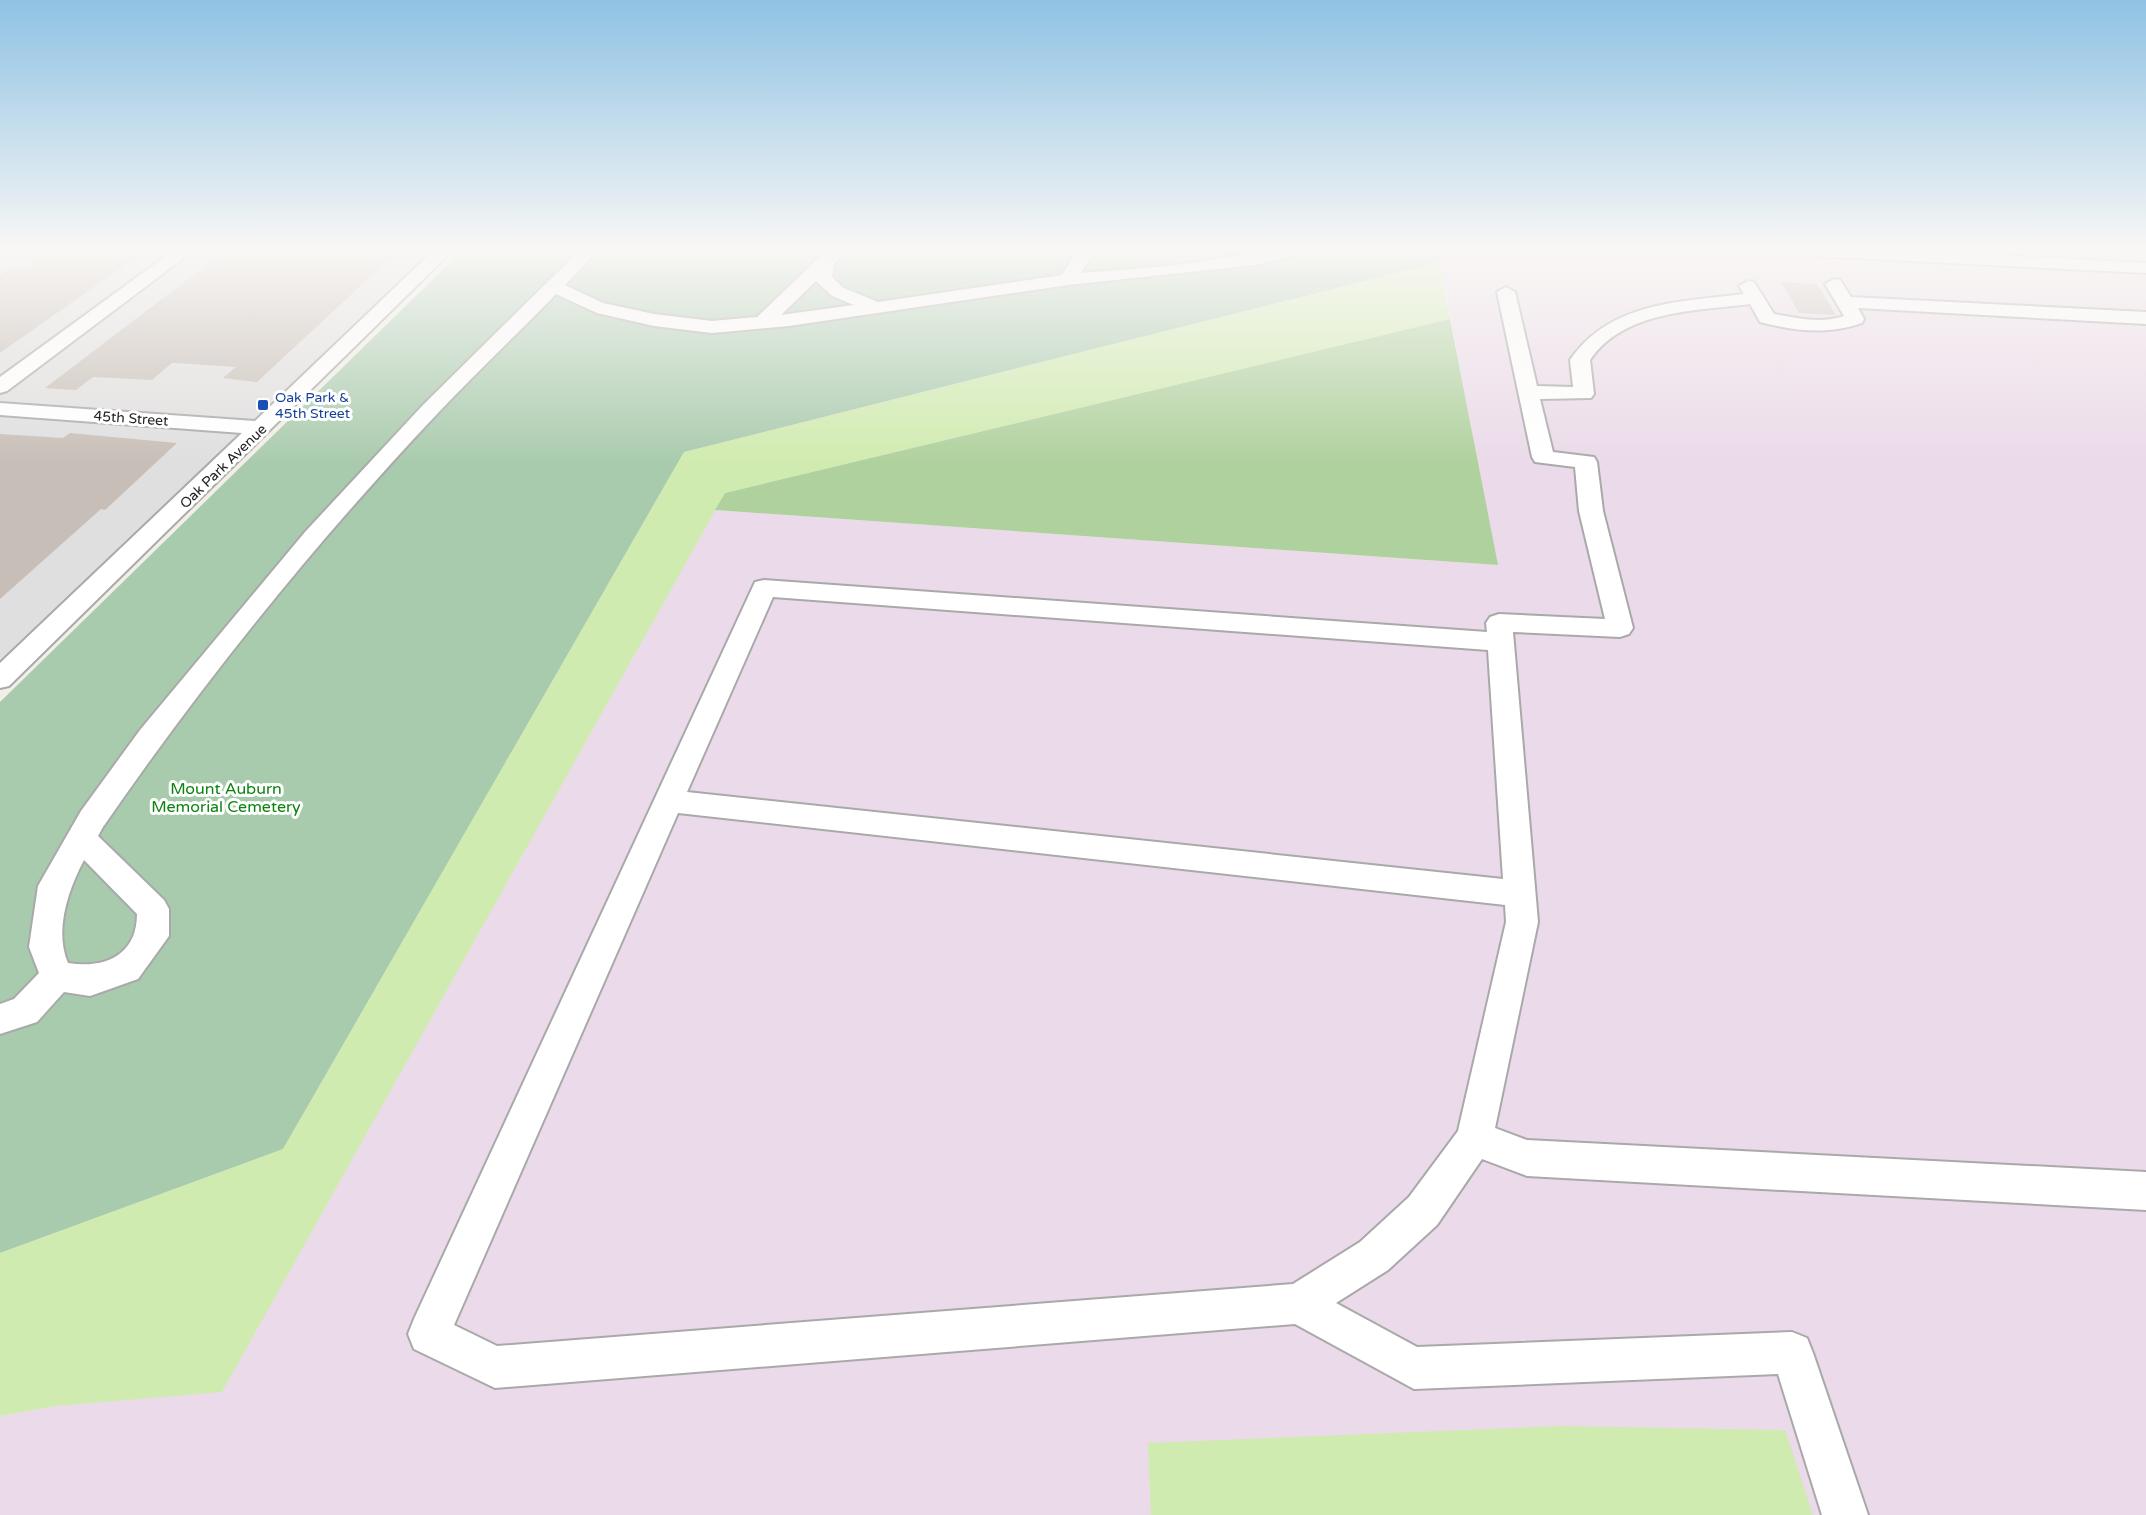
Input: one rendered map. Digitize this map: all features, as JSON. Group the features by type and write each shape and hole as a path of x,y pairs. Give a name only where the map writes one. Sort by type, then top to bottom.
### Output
{"street":[{"path":"0,387 89,322"},
{"name":"Oak Park Avenue","path":"0,679 372,322"},
{"path":"57,976 45,947 54,886 92,819 150,737 313,537 430,409 518,322"},
{"path":"668,322 712,327 772,322"},
{"path":"1501,642 764,588 429,1334 495,1367 1298,1304 1374,1256 1423,1211 1474,1138 1522,922 1501,642 1499,623 1620,628 1591,511 1586,462 1543,457 1513,322"},
{"path":"1529,392 1584,394 1580,360 1597,339 1632,322"},
{"path":"1795,322 1835,327 1848,322"},
{"name":"45th Street","path":"0,409 262,428"},
{"path":"669,801 1520,894"},
{"path":"57,976 90,981 126,969 153,936 153,909 82,839"},
{"path":"0,1019 25,1011 57,976"},
{"path":"1474,1138 1527,1158 2146,1191"},
{"path":"1298,1304 1414,1368 1792,1353 1845,1515"}],"shaded area":[{"path":"0,322 363,322 258,422 0,404"},
{"path":"1451,322 2146,322 2146,1515 0,1515 0,1416 56,1406 222,1391 715,510 1497,565"},
{"path":"0,415 247,433 0,668"}],"green space":[{"name":"Mount Auburn Memorial Cemetery","path":"390,322 1202,322 684,452 283,1149 0,1253 0,702"},
{"path":"1202,322 1439,322 725,493 222,1392 56,1406 0,1416 0,1253 283,1149 684,452"},
{"path":"1439,322 1451,322 1498,565 715,510 725,493"},
{"path":"1561,1426 1785,1430 1813,1515 1151,1515 1148,1443"}],"building":[{"path":"0,322 44,322 0,353"},
{"path":"132,322 322,322 257,382 223,378 236,367 172,363 152,380 93,377 76,390 45,388"},
{"path":"70,433 177,443 105,510 101,509 0,599 0,434 63,438"}],"place":[{"name":"Oak Park & 45th Street","path":"263,405"}]}
